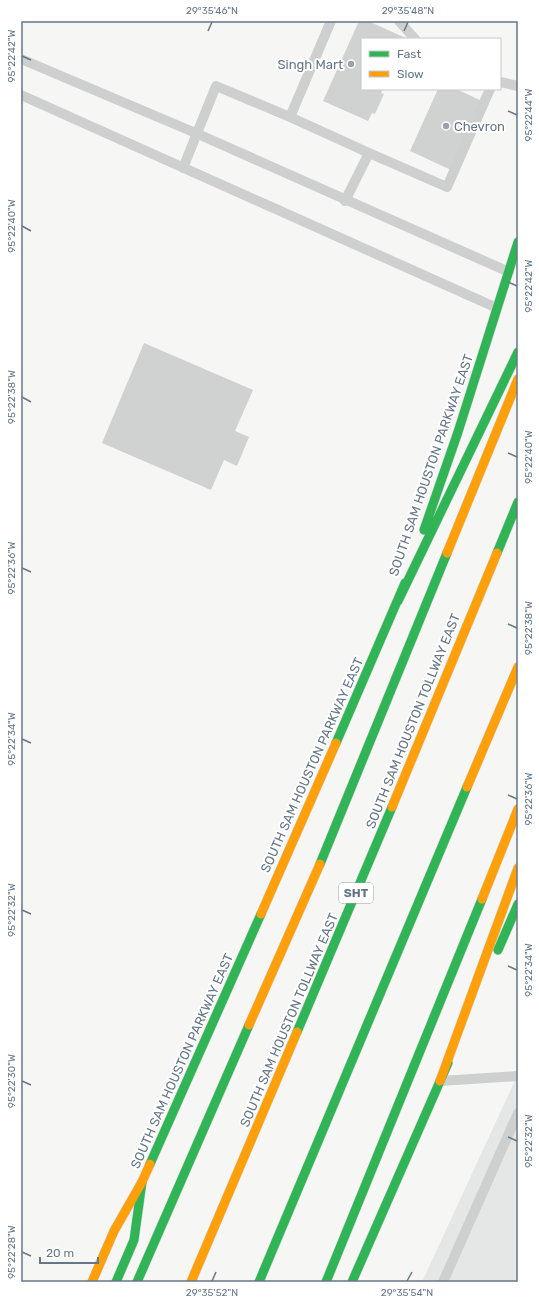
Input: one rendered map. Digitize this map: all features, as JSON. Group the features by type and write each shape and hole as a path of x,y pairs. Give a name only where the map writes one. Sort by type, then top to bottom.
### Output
{"main road":[{"name":"SOUTH SAM HOUSTON PARKWAY EAST","path":"92,1282 114,1231 142,1182 398,601 458,432 518,242"},
{"path":"398,601 518,352"},
{"path":"137,1282 342,813 518,379"},
{"name":"SOUTH SAM HOUSTON TOLLWAY EAST","path":"191,1282 381,833 518,502"},
{"path":"259,1282 518,667"},
{"path":"326,1282 518,809"},
{"path":"440,1081 518,868"},
{"path":"352,1282 518,904"},
{"path":"116,1282 134,1240 142,1182"}],"lane":[{"path":"290,117 331,21"},
{"path":"399,21 414,38"},
{"path":"21,59 198,134 345,201 509,272"},
{"path":"501,82 518,86"},
{"path":"183,168 198,134 216,86 290,117 447,187 490,90"},
{"path":"21,95 497,308"},
{"path":"345,201 369,153"},
{"path":"440,1081 518,1076"},
{"path":"443,1282 518,1112"}],"shaded area":[{"path":"518,1074 518,1282 422,1282"}],"building":[{"name":"Singh Mart","path":"359,21 368,21 406,38 361,38 361,90 382,90 381,93 384,94 375,114 372,113 368,121 323,101"},
{"name":"Chevron","path":"438,90 458,90 482,101 451,170 410,151"},
{"path":"144,343 253,390 235,431 249,437 237,466 224,460 211,490 102,443"}],"traffic: fast":[{"path":"424,530 458,432 518,242"},
{"path":"398,601 518,352"},
{"path":"497,553 518,502"},
{"path":"320,864 447,553"},
{"path":"336,743 405,583"},
{"path":"259,1282 467,787"},
{"path":"297,1032 392,807"},
{"path":"326,1282 482,899"},
{"path":"498,950 518,904"},
{"path":"150,1164 261,914"},
{"path":"137,1282 249,1025"},
{"path":"352,1282 448,1063"},
{"path":"116,1282 134,1240 142,1182"}],"traffic: slow":[{"path":"447,553 518,379"},
{"path":"392,807 497,553"},
{"path":"467,787 518,667"},
{"path":"261,914 336,743"},
{"path":"482,899 518,809"},
{"path":"249,1025 320,864"},
{"path":"440,1081 518,868"},
{"path":"191,1282 297,1032"},
{"path":"92,1282 114,1231 142,1182 150,1164"}],"place":[{"name":"Singh Mart","path":"351,64"},
{"name":"Chevron","path":"446,126"}]}
